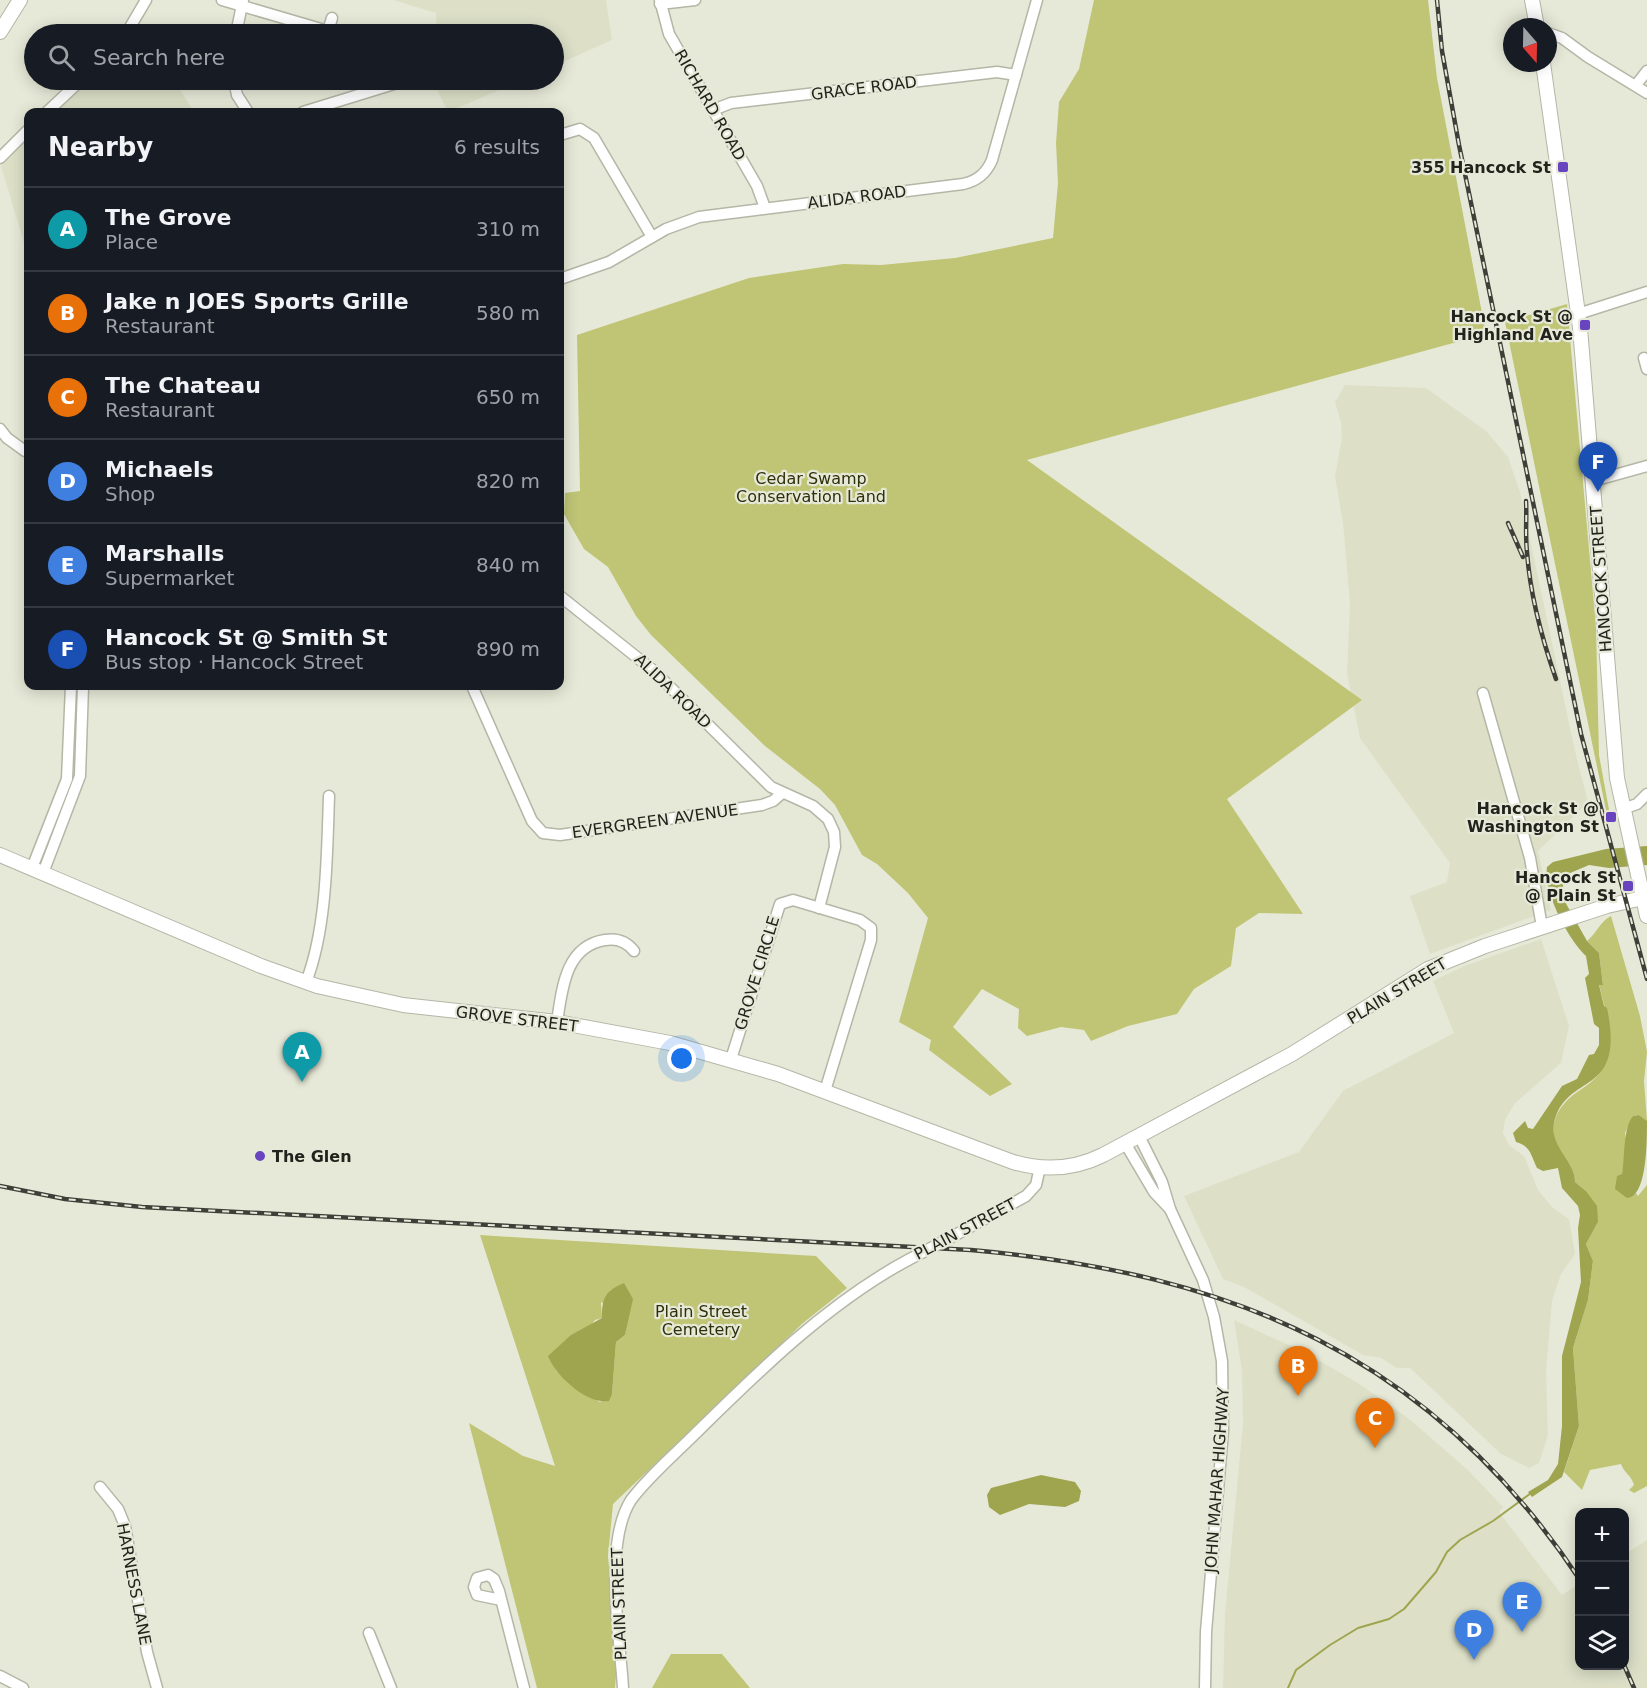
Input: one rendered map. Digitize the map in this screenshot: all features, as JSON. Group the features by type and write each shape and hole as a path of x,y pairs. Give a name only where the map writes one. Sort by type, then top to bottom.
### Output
{"main road":[{"path":"0,32 20,0"},
{"path":"1532,0 1535,18"},
{"name":"HANCOCK STREET","path":"1544,72 1578,314 1614,757 1629,841 1645,899"},
{"name":"GROVE STREET","path":"0,855 261,966 306,982 403,1005 557,1022 656,1040 731,1059 825,1091 1006,1160 1040,1167"},
{"path":"1645,899 1647,916"},
{"name":"PLAIN STREET","path":"1040,1167 1083,1163 1139,1136 1292,1054 1428,969 1473,950 1557,922 1645,899"}],"street":[{"path":"132,24 146,0"},
{"path":"222,0 242,3 306,24"},
{"path":"660,2 695,0"},
{"name":"ALIDA ROAD","path":"564,278 609,262 679,223 699,217 963,184 975,180 985,172 992,160 1037,0"},
{"name":"RICHARD ROAD","path":"660,2 669,34 758,186 765,208"},
{"path":"238,24 242,3"},
{"path":"332,18 332,24"},
{"path":"1557,36 1594,62 1647,93"},
{"path":"1636,85 1647,71"},
{"name":"GRACE ROAD","path":"713,110 731,103 997,72 1016,75"},
{"path":"51,108 70,90"},
{"path":"236,90 246,108"},
{"path":"316,108 374,90"},
{"path":"564,134 580,129 594,138 652,237"},
{"path":"0,158 24,134"},
{"path":"1578,314 1647,292"},
{"path":"0,429 7,438 24,451"},
{"path":"1593,481 1647,466"},
{"name":"ALIDA ROAD","path":"564,599 654,671 767,783 781,794"},
{"path":"38,871 67,779 71,690"},
{"path":"38,871 79,782 83,690"},
{"name":"EVERGREEN AVENUE","path":"474,690 532,821 543,833 560,835 754,806 773,801 781,794"},
{"path":"1483,693 1532,866 1542,927"},
{"path":"70,713 82,714"},
{"path":"781,794 813,806 825,816 833,828 835,846 819,908"},
{"path":"1623,809 1637,804 1647,794"},
{"path":"306,982 314,958 324,885 330,796"},
{"name":"GROVE CIRCLE","path":"731,1059 778,907 789,899 864,921 869,925 872,936 825,1091"},
{"path":"557,1022 566,975 579,953 594,943 609,940 625,942 634,951"},
{"name":"JOHN MAHAR HIGHWAY","path":"1139,1136 1162,1182 1170,1209 1203,1280 1220,1350 1223,1425 1206,1632 1205,1688"},
{"name":"JOHN MAHAR HIGHWAY","path":"1125,1143 1154,1192 1170,1209"},
{"name":"PLAIN STREET","path":"623,1688 616,1543 622,1518 631,1500 722,1408 862,1288 908,1260 1026,1196 1036,1185 1040,1167"},
{"name":"HARNESS LANE","path":"100,1487 118,1509 125,1526 148,1659 157,1688"},
{"path":"501,1600 481,1597 475,1592 476,1580 486,1575 494,1579 501,1600 524,1688"},
{"path":"369,1633 390,1688"},
{"path":"0,1676 23,1688"}],"shaded area":[{"path":"393,0 606,0 612,40 564,62 564,24 437,24 436,13"},
{"path":"79,90 180,90 192,108 60,108"},
{"path":"437,90 499,90 457,108 446,108"},
{"path":"24,143 24,243 1,166"},
{"path":"1345,385 1426,388 1486,431 1508,457 1520,492 1588,802 1538,851 1551,910 1430,954 1410,896 1447,882 1450,863 1360,738 1347,673 1350,603 1343,523 1335,476 1342,438 1341,422 1335,402"},
{"path":"1647,846 1647,865 1609,868 1589,865 1568,874 1563,885 1564,900 1587,941 1599,953 1603,985 1599,985 1604,1006 1607,1008 1611,1037 1608,1057 1602,1071 1570,1096 1561,1107 1554,1123 1555,1139 1571,1168 1575,1182 1586,1191 1597,1206 1598,1222 1586,1244 1593,1261 1588,1300 1573,1348 1579,1426 1562,1477 1532,1497 1528,1492 1548,1480 1558,1464 1562,1426 1562,1356 1581,1282 1578,1228 1580,1215 1578,1206 1562,1188 1558,1168 1543,1171 1537,1168 1530,1152 1525,1146 1516,1142 1513,1133 1525,1121 1528,1128 1533,1129 1562,1086 1577,1079 1589,1055 1594,1054 1599,1045 1599,1028 1594,1024 1585,978 1589,974 1586,956 1558,915 1549,889 1547,867 1553,862 1606,849"},
{"path":"1541,939 1569,1026 1561,1063 1515,1103 1505,1120 1503,1133 1509,1145 1524,1156 1538,1190 1553,1208 1569,1219 1575,1254 1561,1274 1552,1301 1546,1371 1548,1435 1539,1463 1529,1468 1501,1454 1410,1368 1397,1368 1381,1358 1363,1355 1244,1287 1223,1279 1184,1196 1299,1152 1343,1091 1454,1033 1433,981 1464,966"},
{"path":"1639,1115 1647,1121 1644,1167 1639,1189 1627,1198 1615,1189 1617,1176 1622,1174 1627,1128 1633,1116"},
{"path":"624,1283 633,1299 625,1335 616,1342 612,1394 609,1401 600,1401 582,1394 573,1387 557,1372 548,1356 571,1335 602,1318 606,1296"},
{"path":"1234,1320 1306,1353 1358,1383 1408,1418 1468,1470 1503,1507 1499,1512 1562,1595 1575,1587 1575,1670 1629,1670 1629,1551 1647,1540 1647,1688 1223,1688 1225,1613 1243,1423 1242,1371"},
{"path":"1041,1475 1075,1482 1081,1491 1079,1501 1065,1507 1029,1504 1000,1515 989,1507 987,1495 991,1488"}],"green space":[{"name":"Cedar Swamp Conservation Land","path":"1094,0 1428,0 1437,78 1486,334 1027,460 1362,700 1227,799 1303,914 1259,913 1236,928 1231,966 1194,989 1177,1014 1128,1026 1091,1041 1084,1030 1061,1027 1027,1036 1018,1028 1019,1009 982,989 953,1027 1012,1084 990,1096 929,1050 931,1040 899,1022 928,918 908,893 877,864 862,855 835,805 820,789 765,746 651,635 636,616 608,567 584,549 564,514 565,493 580,491 577,335 749,278 843,264 881,265 955,258 1053,238 1058,183 1056,143 1059,102 1079,69"},
{"path":"1567,304 1596,627 1599,755 1610,815 1607,815 1505,322"},
{"path":"1611,916 1640,1016 1647,1052 1644,1081 1647,1121 1639,1115 1633,1116 1625,1133 1627,1144 1622,1174 1638,1196 1647,1185 1647,1486 1634,1493 1629,1490 1634,1485 1633,1482 1621,1464 1590,1470 1582,1490 1564,1472 1579,1426 1573,1348 1588,1300 1593,1261 1586,1244 1598,1222 1586,1191 1575,1182 1571,1168 1558,1147 1553,1131 1561,1107 1596,1078 1604,1067 1608,1054 1608,1027 1599,984 1603,984 1599,953 1587,941"},
{"name":"Plain Street Cemetery","path":"480,1235 816,1256 847,1288 803,1323 613,1504 608,1556 617,1663 615,1688 537,1688 469,1423 523,1456 555,1466","holes":["601,1302 628,1319 625,1335 616,1342 612,1394 600,1402 579,1391 556,1370 595,1320 602,1318"]},
{"path":"671,1654 722,1654 750,1688 652,1688"}],"waterway":[{"path":"1288,1688 1296,1670 1330,1645 1358,1628 1389,1619 1404,1609 1436,1572 1447,1552 1460,1540 1493,1521 1531,1493"}],"railway":[{"path":"1437,0 1442,51 1459,145 1581,734 1647,979"},
{"path":"1526,501 1526,546 1531,584 1541,632 1556,679"},
{"path":"1508,523 1523,557"},
{"path":"0,1186 65,1199 142,1207 971,1250 1066,1262 1155,1280 1239,1305 1317,1339 1390,1383 1459,1437 1522,1502 1575,1573"},
{"path":"1626,1670 1634,1688"}],"place":[{"name":"355 Hancock St","path":"1563,167"},
{"name":"Hancock St @ Highland Ave","path":"1585,325"},
{"name":"Hancock St @ Smith St","path":"1598,492"},
{"name":"Hancock St @ Washington St","path":"1611,817"},
{"name":"Hancock St @ Plain St","path":"1628,886"},
{"name":"The Grove","path":"302,1082"},
{"name":"The Glen","path":"260,1156"},
{"name":"Jake n JOES Sports Grille","path":"1298,1396"},
{"name":"The Chateau","path":"1375,1448"},
{"name":"Marshalls","path":"1522,1632"},
{"name":"Michaels","path":"1474,1660"}]}
